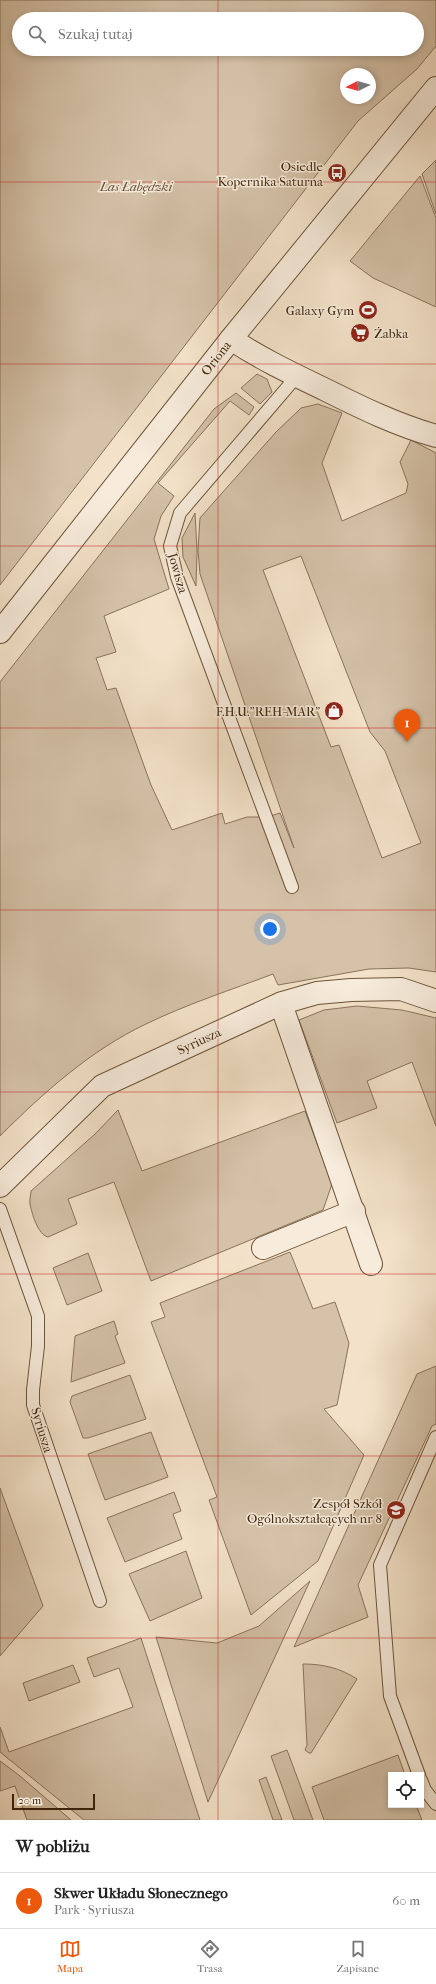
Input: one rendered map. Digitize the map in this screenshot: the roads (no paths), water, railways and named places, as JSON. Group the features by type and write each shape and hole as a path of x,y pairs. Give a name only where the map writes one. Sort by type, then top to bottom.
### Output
{"street":[{"name":"Oriona","path":"0,632 231,339 436,88"},
{"path":"231,339 257,357 297,376 412,430 436,436"},
{"name":"Syriusza","path":"0,1186 102,1086 281,1004 317,994 351,990 394,989 401,989 436,1001"},
{"path":"281,1004 354,1211 371,1264"},
{"path":"263,1248 354,1211"}],"lane":[{"name":"Jowisza","path":"292,887 177,576 170,546 180,513 297,376"},
{"name":"Syriusza","path":"0,1209 38,1316 38,1346 33,1390 33,1405 100,1601"},
{"path":"418,1772 390,1696 380,1565 436,1437"},
{"path":"424,1788 436,1804"}],"place":[{"name":"Osiedle Kopernika Saturna","path":"337,173"},
{"name":"Galaxy Gym","path":"368,310"},
{"name":"Żabka","path":"360,333"},
{"name":"F.H.U.\"REH-MAR\"","path":"334,711"},
{"name":"Skwer Układu Słonecznego","path":"407,742"},
{"name":"Zespół Szkół Ogólnokształcących nr 8","path":"396,1510"}],"park label":[{"name":"Las Łabędzki","path":"136,186"}]}
